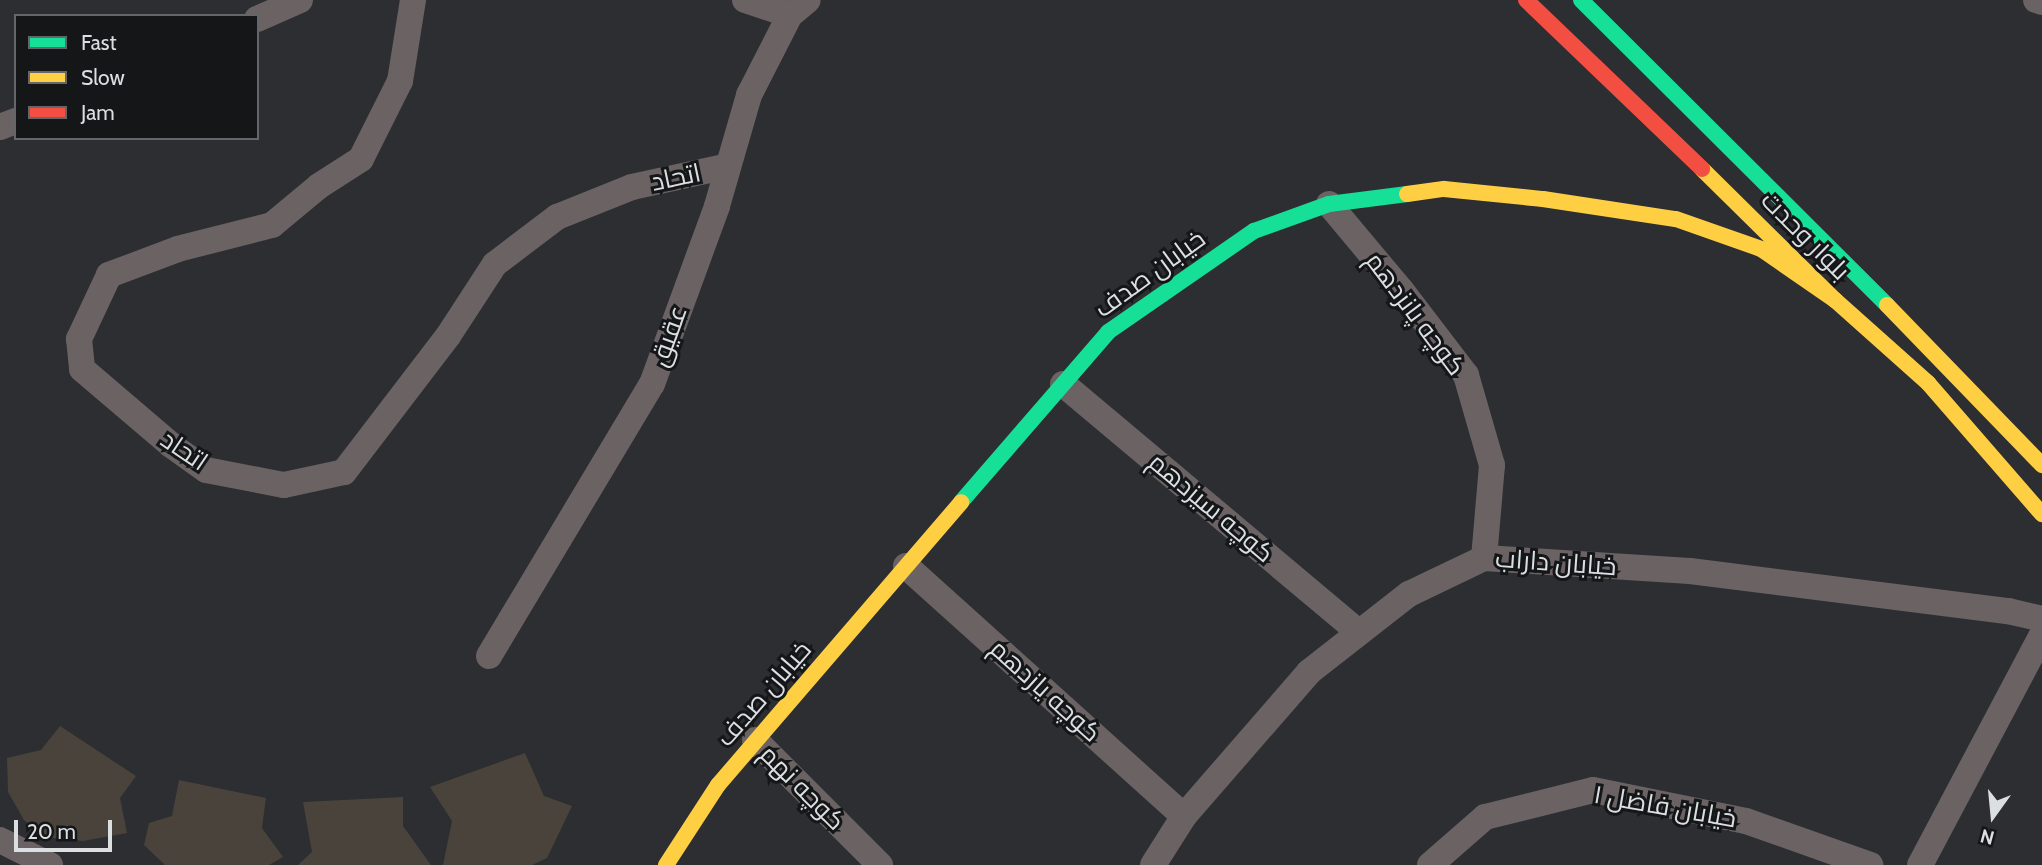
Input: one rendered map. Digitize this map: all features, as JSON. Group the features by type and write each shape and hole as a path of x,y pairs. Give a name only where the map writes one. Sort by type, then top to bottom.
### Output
{"street":[{"path":"259,18 300,0"},
{"name":"اتحاد","path":"413,0 400,81 361,159 319,186 272,225 178,249 109,275 79,339 82,369 171,445 206,470 284,485 345,472 448,336 495,264 557,217 632,187 728,166"},
{"path":"745,0 799,8"},
{"name":"بلوار وحدت","path":"1526,0 1620,88 1835,300 1928,383 2042,514"},
{"name":"بلوار وحدت","path":"1581,0 1949,366 2042,465"},
{"path":"2036,0 2042,2"},
{"name":"عقیق","path":"489,656 652,384 728,166 749,95 799,8"},
{"name":"خیابان صدف","path":"666,865 718,785 755,740 1108,332 1186,275 1254,231 1329,204 1444,189 1543,199 1676,219 1761,249 1835,300"},
{"name":"کوچه پانزدهم","path":"1329,204 1401,290 1465,375 1492,465 1484,558"},
{"name":"کوچه سیزدهم","path":"1063,384 1359,632"},
{"name":"خیابان داراب","path":"1153,865 1184,816 1309,672 1409,594 1484,558 1690,571 2008,611 2042,619"},
{"name":"کوچه یازدهم","path":"906,566 1184,816"},
{"path":"1920,865 2042,635"},
{"name":"کوچه نهم","path":"755,740 880,865"},
{"name":"خیابان فاضل ۱","path":"1430,865 1485,817 1593,790 1746,821 1870,865"},
{"path":"0,839 30,858 50,865"}],"building":[{"path":"60,726 136,776 120,798 127,833 83,841 45,837 24,820 8,792 7,758 41,750"},
{"path":"525,753 544,796 572,806 547,858 532,865 443,865 452,821 430,787"},
{"path":"179,780 266,798 262,828 283,857 269,865 165,865 144,845 149,823 172,816"},
{"path":"403,797 403,826 431,865 298,865 312,852 303,802"}],"traffic: fast":[{"path":"1581,0 1887,305"},
{"path":"961,502 1108,332 1254,231 1329,204 1407,194"}],"traffic: slow":[{"path":"1702,169 1835,300 1928,383 2042,514"},
{"path":"1407,194 1444,189 1543,199 1676,219 1761,249 1835,300"},
{"path":"1887,305 2042,465"},
{"path":"666,865 718,785 961,502"}],"traffic: jam":[{"path":"1526,0 1702,169"}]}
